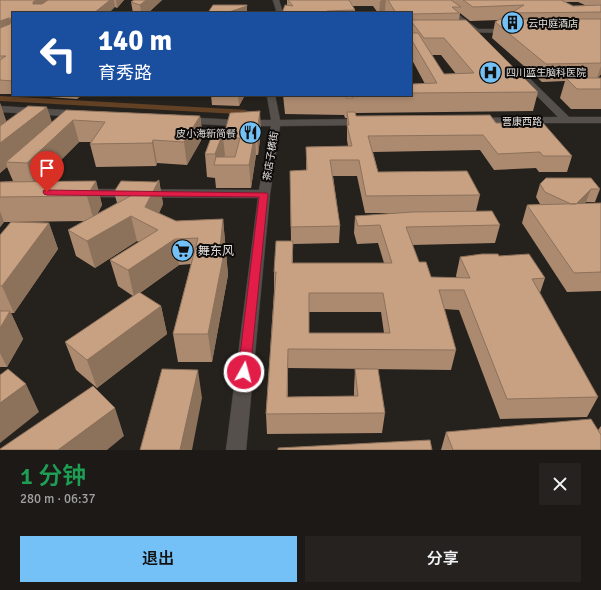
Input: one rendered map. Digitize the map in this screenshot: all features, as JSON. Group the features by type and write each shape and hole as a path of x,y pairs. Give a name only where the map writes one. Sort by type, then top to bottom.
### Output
{"street":[{"path":"276,0 280,12"},
{"path":"436,0 480,34"},
{"path":"455,32 480,34 516,31"},
{"path":"511,65 566,120"},
{"name":"茶店子横街","path":"236,450 264,194 276,123 271,96"},
{"path":"0,109 89,114"},
{"path":"23,120 35,111"},
{"path":"174,119 235,123 371,122"},
{"name":"营康西路","path":"464,121 601,120"},
{"path":"70,192 264,194"}],"shaded area":[{"path":"0,96 248,110 237,114 0,101"}],"building":[{"path":"0,0 36,0 33,4 42,4 48,0 110,0 95,12 12,12 12,81 0,80 0,60 6,56 0,56 0,28 10,24 11,19 9,18 0,21"},
{"path":"134,0 146,0 140,5 131,2"},
{"path":"288,0 349,0 355,10 327,12 282,12 285,5 293,6"},
{"path":"388,0 451,0 461,7 452,7 459,13 412,14 412,12 395,12"},
{"path":"463,0 561,0 573,6 601,5 601,12 511,13 524,5 473,7"},
{"path":"213,5 247,5 229,12 209,11"},
{"path":"500,19 601,19 601,63 546,64 495,22"},
{"path":"412,20 466,20 538,92 412,93 412,84 437,83 412,41 412,33 418,33 444,74 474,73 444,38 424,38 412,22"},
{"path":"566,78 601,78 601,89 577,89"},
{"path":"345,96 352,96 353,98 346,98"},
{"path":"28,106 47,107 0,143 0,126"},
{"path":"66,110 200,116 184,142 153,140 152,143 90,144 105,122 73,120 27,163 6,162"},
{"path":"260,111 257,133 255,133 249,165 214,165 216,157 235,157 240,138 223,138 230,113"},
{"path":"347,112 355,112 356,116 490,115 496,123 543,123 572,156 543,156 540,152 498,154 483,135 368,136 378,172 467,171 480,195 366,196 359,160 330,160 340,226 291,227 290,171 307,170 306,147 352,146 347,125 349,125"},
{"path":"214,130 224,130 215,154 205,154"},
{"path":"546,178 591,178 600,189 591,189 576,204 571,204 545,192 540,184"},
{"path":"159,180 145,207 176,221 223,219 220,248 225,248 208,334 173,334 198,238 175,239 128,270 110,260 158,230 131,216 87,241 68,230 136,193 114,192 121,181 156,182"},
{"path":"96,181 87,196 0,197 0,182"},
{"path":"601,203 601,272 574,273 527,205"},
{"path":"492,211 500,225 406,227 419,262 426,262 431,277 470,278 460,257 482,254 498,254 499,256 529,254 545,278 532,279 598,397 507,399 464,290 439,290 456,350 288,349 287,397 358,396 355,369 378,369 385,413 266,414 276,272 274,272 276,241 293,241 292,263 392,263 380,225 358,226 355,216 413,212","holes":["309,293 383,293 390,333 309,333"]},
{"path":"11,222 49,223 2,286 0,286 0,235"},
{"path":"139,292 161,306 87,360 65,342"},
{"path":"0,311 10,311 0,328"},
{"path":"8,369 26,384 0,403 0,375"},
{"path":"162,369 198,370 180,450 140,450"},
{"path":"93,386 115,408 58,450 0,450 0,449"},
{"path":"591,419 601,435 601,450 453,450 446,432"},
{"path":"430,440 432,450 278,450 278,448"}],"place":[{"name":"云中庭酒店","path":"512,23"},
{"name":"四川蓝生脑科医院","path":"490,72"},
{"name":"皮小海新简餐","path":"251,133"},
{"name":"舞东风","path":"183,251"}],"route":[{"path":"47,192 264,194 244,372"}]}
